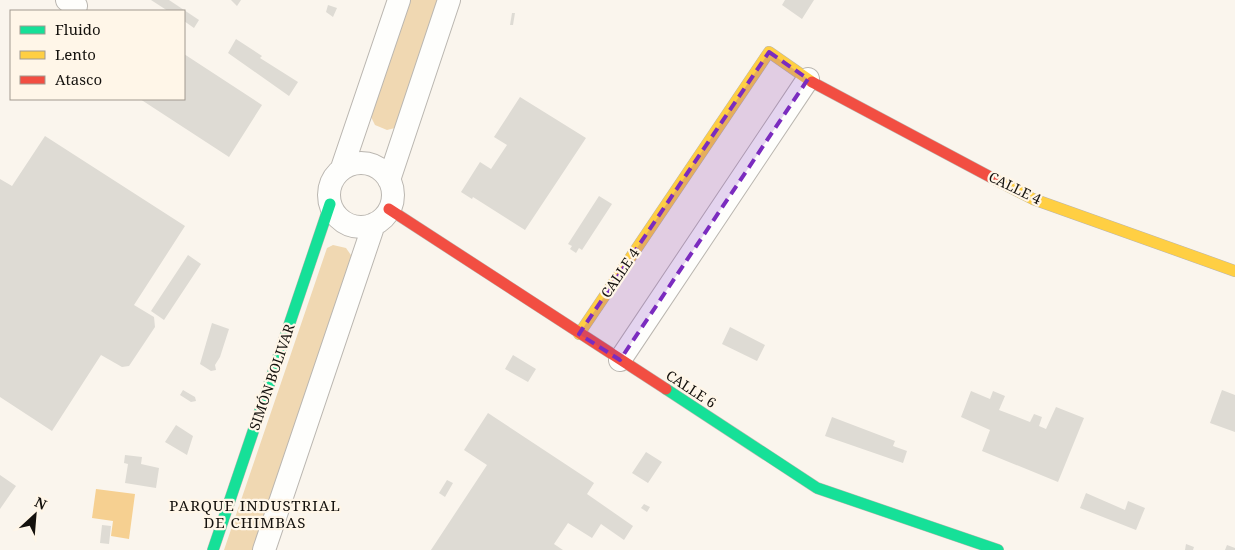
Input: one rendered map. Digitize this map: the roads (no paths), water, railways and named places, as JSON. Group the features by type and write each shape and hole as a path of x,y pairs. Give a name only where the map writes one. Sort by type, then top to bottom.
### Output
{"street":[{"path":"342,168 399,0"},
{"path":"264,550 382,217 392,194 389,180 449,0"},
{"name":"CALLE 4","path":"579,334 769,52 808,79 1033,199 1235,271"},
{"path":"620,360 808,79"},
{"path":"382,217 356,226 348,224 340,219 330,204 329,188 336,174 350,164 368,164 376,167 389,180"},
{"name":"SIMÓN BOLIVAR","path":"213,550 330,204"},
{"name":"CALLE 6","path":"382,217 579,334 817,488 998,550"}],"district":[{"name":"PARQUE INDUSTRIAL DE CHIMBAS","path":"255,514"}]}
